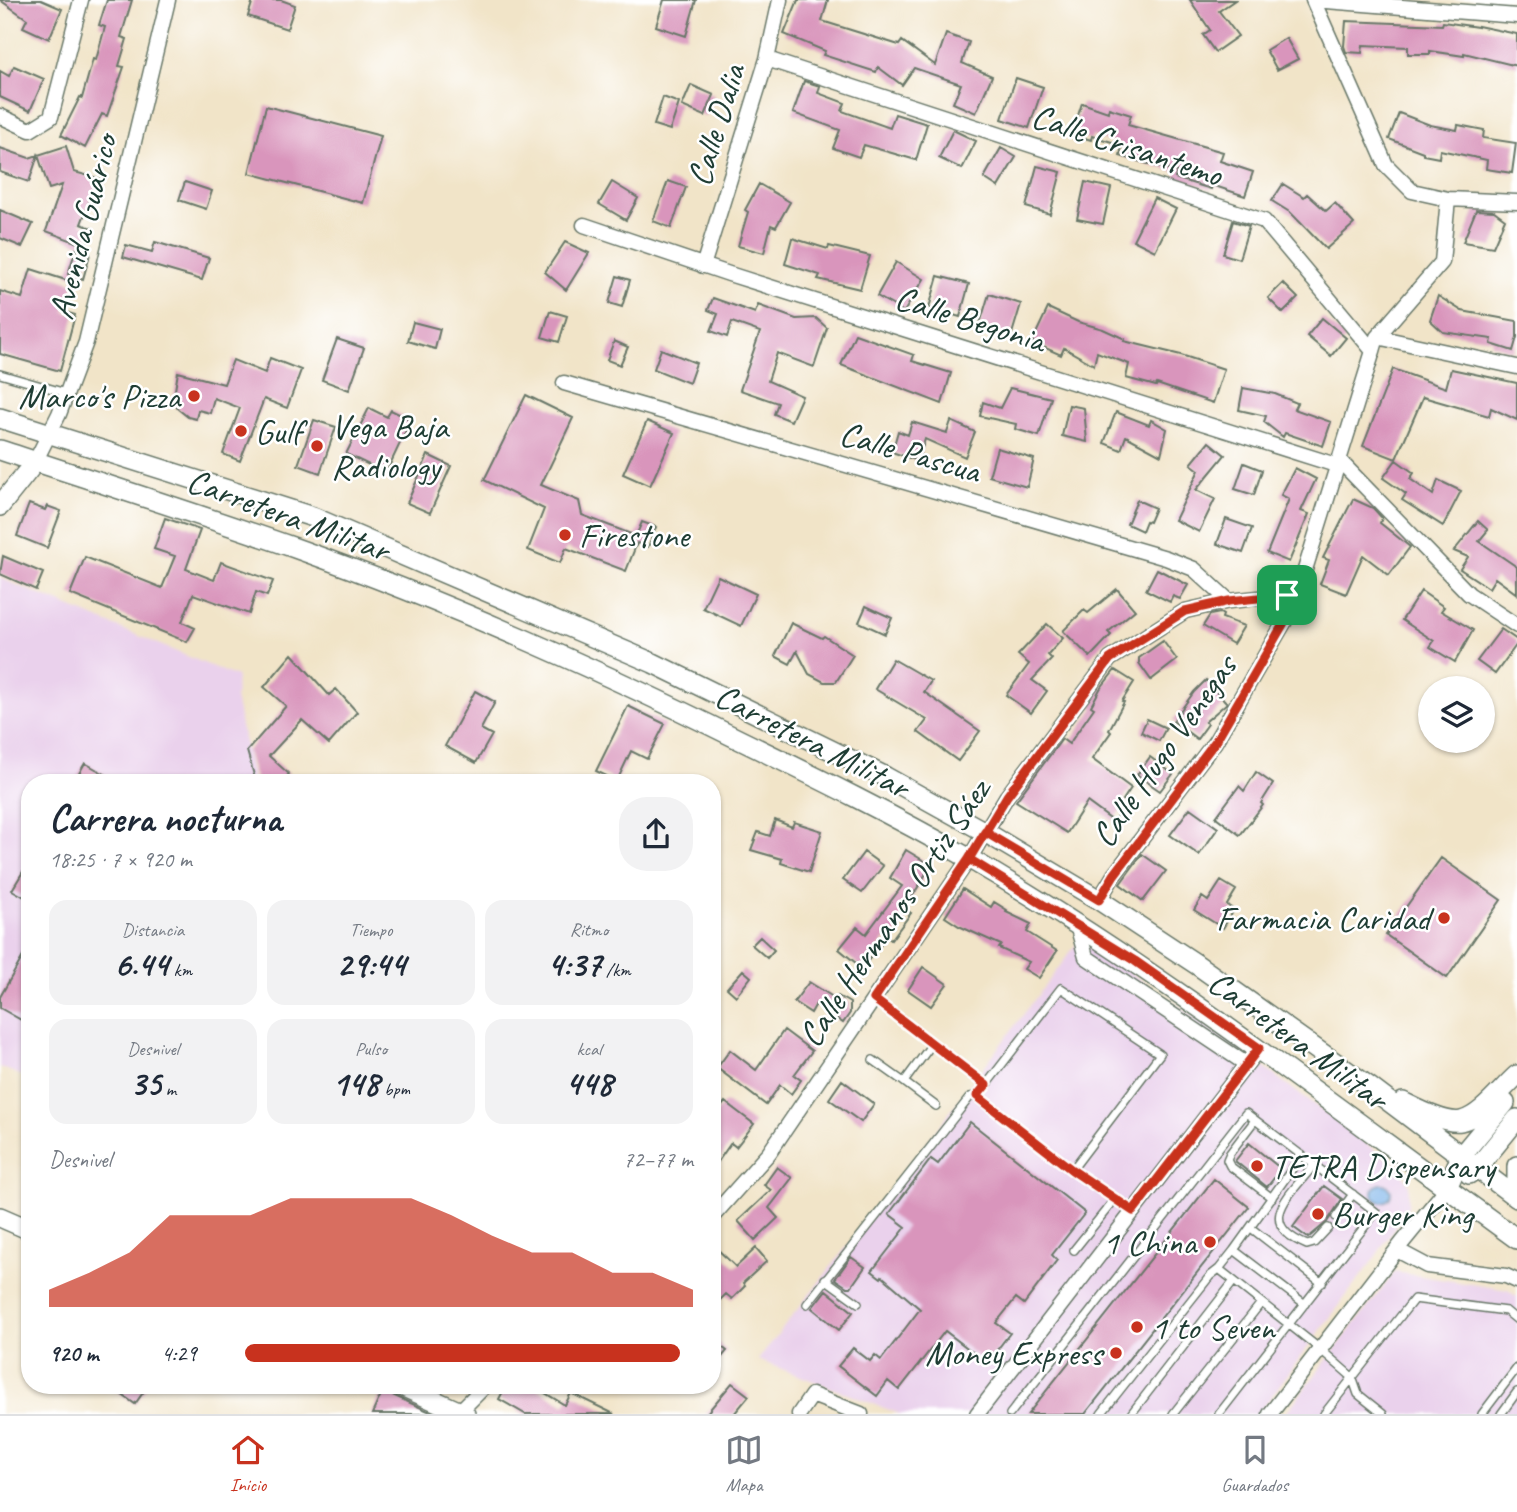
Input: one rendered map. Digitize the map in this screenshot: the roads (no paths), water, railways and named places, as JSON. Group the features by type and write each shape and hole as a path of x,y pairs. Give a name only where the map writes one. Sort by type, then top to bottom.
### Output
{"main road":[{"name":"Carretera Militar","path":"0,418 325,522 653,663 886,777 1099,900 1281,1023 1517,1198"},
{"name":"Carretera Militar","path":"0,450 297,549 466,614 653,697 872,804 969,859 1135,961 1259,1048 1517,1239"},
{"path":"0,506 35,461"},
{"path":"1371,1088 1437,1117 1461,1121 1482,1110 1517,1075"},
{"path":"1447,1188 1461,1156 1517,1089"},
{"path":"1447,1188 1478,1168 1517,1119"},
{"path":"1517,1166 1517,1181"},
{"path":"0,1217 21,1226"},
{"path":"419,1394 462,1413"}],"street":[{"path":"0,116 30,130 51,117 81,0"},
{"name":"Avenida Guárico","path":"35,461 67,394 86,342 168,0"},
{"name":"Calle Dalia","path":"703,266 767,59 780,0"},
{"path":"1517,16 1313,0 1386,166 1412,191 1448,199 1517,202"},
{"name":"Calle Crisantemo","path":"767,59 1264,221 1375,344"},
{"path":"1287,595 1304,573 1375,344 1442,262 1448,199"},
{"name":"Calle Begonia","path":"584,225 703,266 1340,463 1469,594 1517,626"},
{"path":"1375,344 1517,367"},
{"name":"Calle Pascua","path":"564,383 1166,558 1194,569 1229,601"},
{"name":"Calle Hermanos Ortiz Sáez","path":"721,1207 769,1153 969,859 1007,796 1110,659 1185,611 1229,601 1287,595"},
{"name":"Calle Hugo Venegas","path":"1099,900 1114,875 1215,742 1285,621 1287,595"},
{"path":"1077,925 1086,957 1246,1064"},
{"path":"977,1414 1259,1048"},
{"path":"1270,1414 1447,1188"},
{"path":"1397,1250 1427,1266 1506,1276 1517,1281"},
{"path":"462,1413 478,1394"},
{"path":"799,1414 812,1395 861,1414"}],"lane":[{"path":"0,374 67,394"},
{"path":"807,1304 970,1097 977,1096 1061,988 1160,1054 1072,1170"},
{"path":"874,999 986,1085"},
{"path":"904,1082 932,1044"},
{"path":"873,1060 936,1106"},
{"path":"977,1096 1072,1170 1133,1211"},
{"path":"1010,1414 1246,1114 1376,1212 1219,1414"},
{"path":"1255,1120 1227,1160 1230,1166 1272,1198"},
{"path":"1101,1414 1210,1276 1234,1250 1302,1155"},
{"path":"1314,1165 1281,1208 1277,1218 1279,1224 1307,1245 1314,1243 1328,1228"},
{"path":"1336,1217 1353,1194"},
{"path":"1074,1250 1115,1199"},
{"path":"1251,1228 1322,1283"},
{"path":"1234,1250 1305,1304"},
{"path":"1219,1269 1352,1377 1358,1394 1383,1414"},
{"path":"825,1279 858,1303"},
{"path":"1130,1414 1234,1281"},
{"path":"1324,1414 1414,1299 1506,1311 1517,1320"},
{"path":"1173,1414 1261,1303"},
{"path":"1482,1414 1517,1368"},
{"path":"1501,1414 1517,1392"}],"water":[{"path":"1382,1184 1388,1187 1391,1193 1388,1199 1382,1202 1376,1199 1373,1193 1376,1187"}],"place":[{"name":"Marco's Pizza","path":"194,396"},
{"name":"Gulf","path":"241,431"},
{"name":"Vega Baja Radiology","path":"317,446"},
{"name":"Firestone","path":"565,535"},
{"name":"Farmacia Caridad","path":"1444,918"},
{"name":"TETRA Dispensary","path":"1257,1166"},
{"name":"Burger King","path":"1318,1214"},
{"name":"1 China","path":"1210,1242"},
{"name":"1 to Seven","path":"1137,1327"},
{"name":"Money Express","path":"1116,1353"}]}
